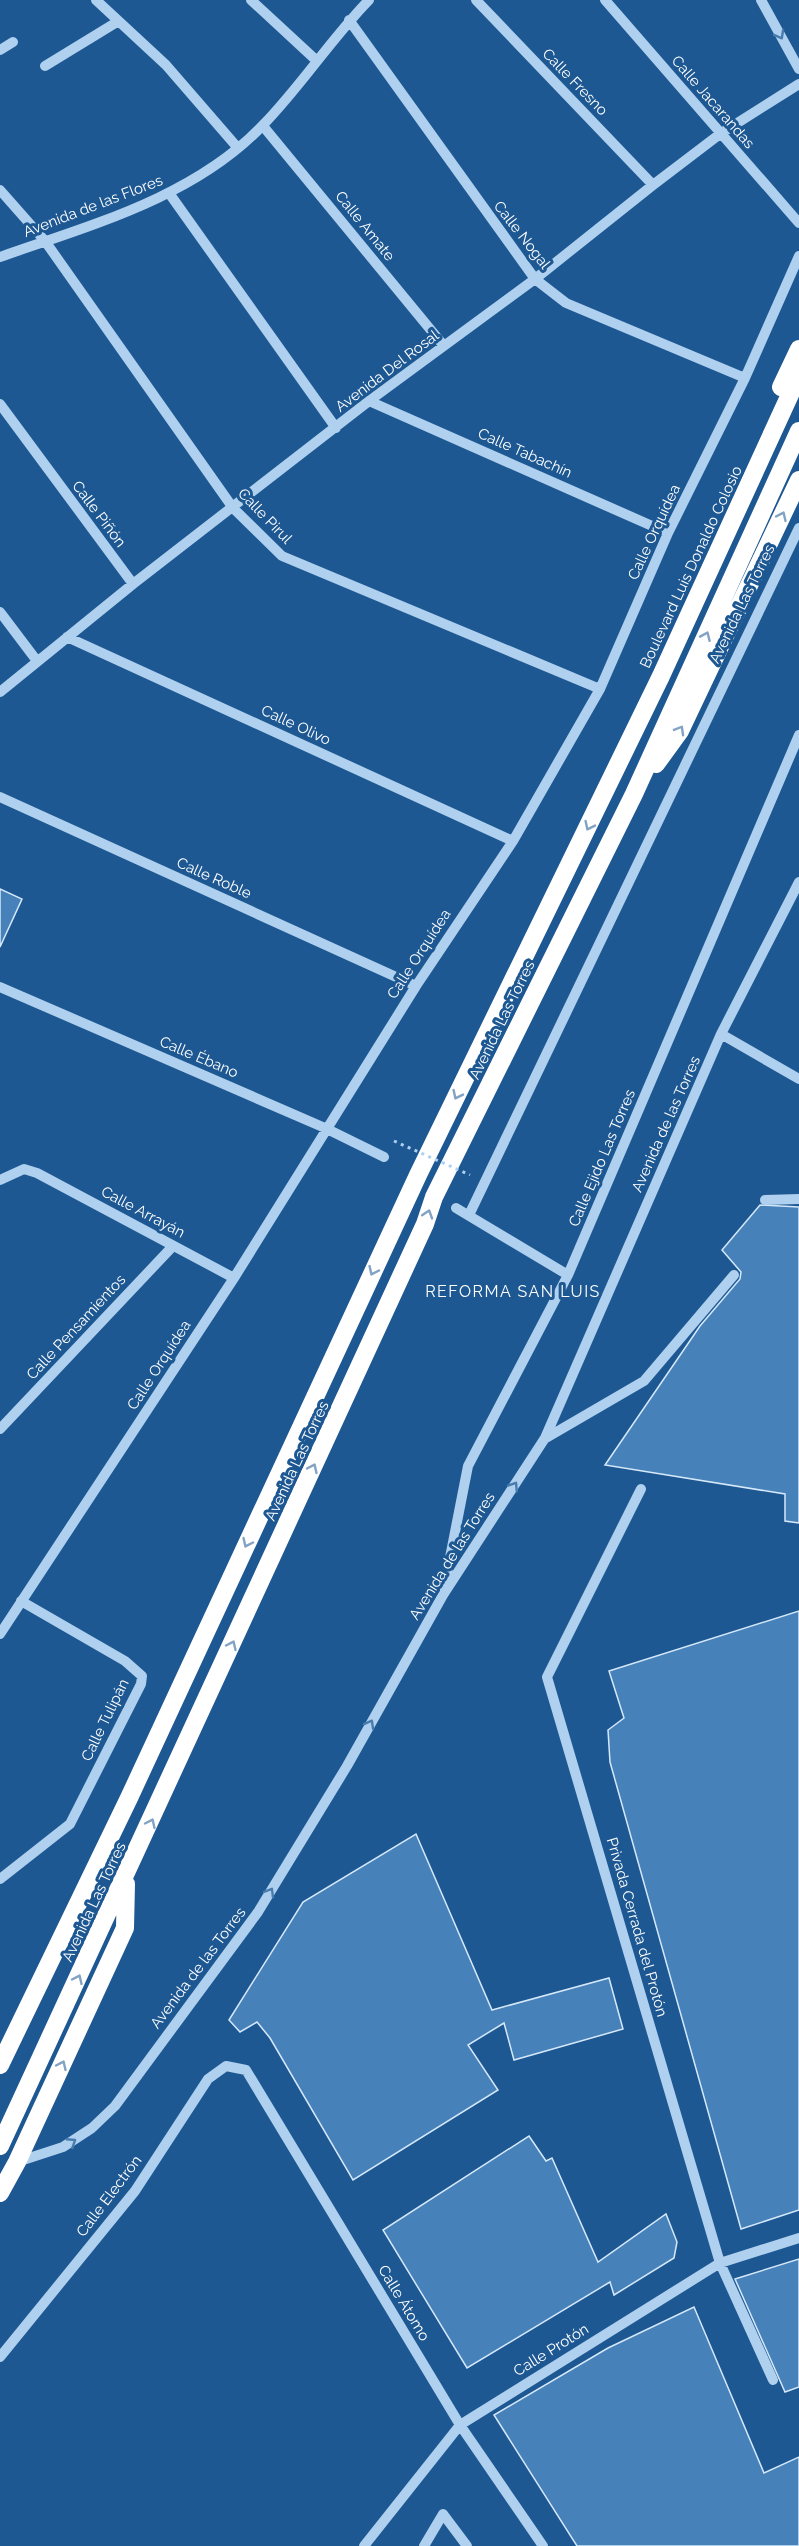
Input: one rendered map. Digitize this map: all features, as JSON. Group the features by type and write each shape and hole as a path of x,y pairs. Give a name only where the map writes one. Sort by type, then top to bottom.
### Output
{"highway":[{"path":"615,773 627,721 799,349"},
{"name":"Boulevard Luis Donaldo Colosio","path":"615,773 799,375"},
{"path":"634,794 799,431"},
{"path":"634,794 680,731 799,480"},
{"name":"Avenida Las Torres","path":"0,2065 134,1787 413,1185 615,773"},
{"name":"Avenida Las Torres","path":"0,2146 420,1235 434,1197 634,794"},
{"path":"0,2193 17,2162 125,1928 126,1876"}],"street":[{"path":"96,0 166,65 237,147"},
{"path":"251,0 317,61"},
{"name":"Avenida de las Flores","path":"0,257 169,193 204,172 263,126 349,20 369,0"},
{"name":"Calle Fresno","path":"476,0 653,185"},
{"name":"Calle Jacarandas","path":"605,0 799,223"},
{"path":"761,0 799,69"},
{"name":"Calle Nogal","path":"349,20 535,279 566,303 745,378"},
{"path":"45,66 117,21"},
{"path":"0,50 13,42"},
{"name":"Avenida Del Rosal","path":"0,692 133,584 234,508 369,401 535,279 720,134 799,84"},
{"name":"Calle Amate","path":"263,126 444,346"},
{"name":"Calle Pirul","path":"0,190 45,241 234,508 282,556 600,689"},
{"path":"169,193 336,428"},
{"name":"Calle Orquídea","path":"0,1634 234,1278 325,1128 513,841 600,689 668,533 745,378 799,256"},
{"name":"Calle Tabachín","path":"369,401 668,533"},
{"name":"Calle Piñón","path":"0,404 133,584"},
{"name":"Avenida Las Torres","path":"469,1215 799,528"},
{"path":"0,612 37,661"},
{"name":"Calle Olivo","path":"67,637 513,841"},
{"name":"Calle Ejido Las Torres","path":"443,1595 468,1466 568,1275 799,735"},
{"name":"Calle Roble","path":"0,797 416,986"},
{"name":"Avenida de las Torres","path":"17,2162 63,2147 92,2128 115,2106 258,1912 347,1766 443,1595 545,1438 722,1034 799,882"},
{"name":"Calle Ébano","path":"0,987 325,1128 384,1157"},
{"path":"722,1034 799,1079"},
{"name":"Calle Arrayán","path":"0,1180 24,1169 37,1173 234,1278"},
{"path":"765,1200 799,1199"},
{"path":"456,1208 568,1275"},
{"name":"Calle Pensamientos","path":"0,1429 173,1245"},
{"path":"545,1438 644,1381 734,1275"},
{"name":"Privada Cerrada del Protón","path":"641,1489 547,1677 720,2262 773,2380"},
{"name":"Calle Tulipán","path":"0,1879 70,1824 141,1684 142,1676 125,1661 21,1601"},
{"name":"Calle Electrón","path":"0,2357 135,2191 208,2079 226,2066 246,2070"},
{"name":"Calle Átomo","path":"246,2070 460,2425 543,2546"},
{"name":"Calle Protón","path":"364,2546 460,2425 720,2262 799,2238"},
{"path":"424,2546 444,2514 467,2546"}],"path":[{"path":"394,1141 471,1175"}],"building":[{"path":"0,889 22,899 0,947"},
{"path":"760,1205 799,1207 799,1523 785,1521 785,1494 605,1465 700,1326 740,1279 741,1272 722,1250"},
{"path":"799,1611 799,2210 741,2229 610,1762 608,1730 624,1718 609,1671"},
{"path":"416,1834 492,2010 609,1978 623,2029 514,2060 504,2023 468,2045 498,2090 353,2180 270,2038 257,2022 240,2032 229,2020 303,1902"},
{"path":"529,2136 546,2161 552,2158 598,2262 666,2214 677,2242 674,2258 614,2295 610,2282 467,2368 383,2230"},
{"path":"799,2259 799,2387 785,2392 735,2279"},
{"path":"694,2307 764,2473 799,2457 799,2546 577,2546 494,2415 608,2348"}],"district":[{"name":"REFORMA SAN LUIS","path":"513,1291"}]}
